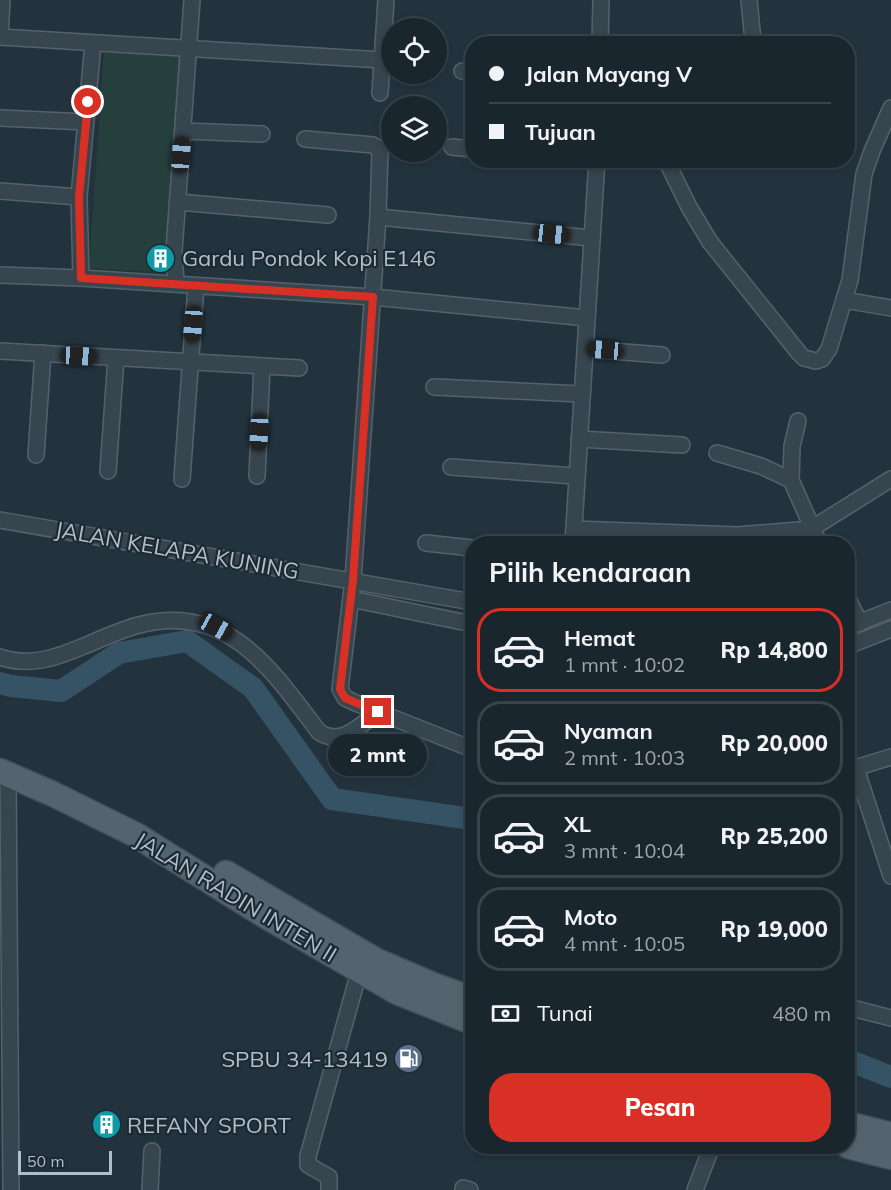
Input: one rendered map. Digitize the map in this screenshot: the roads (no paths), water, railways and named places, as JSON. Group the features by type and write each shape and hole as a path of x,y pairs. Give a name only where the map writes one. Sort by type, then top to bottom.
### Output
{"main road":[{"name":"JALAN RADIN INTEN II","path":"3,767 136,835 264,915 397,993 465,1019"},
{"name":"JALAN RADIN INTEN II","path":"3,767 75,786 377,961 465,996"},
{"path":"855,1126 891,1136"},
{"path":"855,1148 891,1157"}],"street":[{"path":"2,0 0,37 381,60"},
{"path":"176,284 174,251 192,0"},
{"path":"385,18 386,0"},
{"path":"600,36 601,0"},
{"path":"749,0 753,36"},
{"path":"81,278 79,197 93,43"},
{"path":"380,93 381,76"},
{"path":"670,168 710,242 804,358 816,361 825,355 844,300 853,265 864,174 891,108"},
{"path":"0,118 86,122"},
{"path":"183,131 262,134"},
{"path":"305,139 379,147 378,218 353,580 340,689 345,698 465,746"},
{"path":"452,147 465,148"},
{"path":"596,168 573,536 736,535 812,529 891,479"},
{"path":"0,191 79,197"},
{"path":"178,202 328,215"},
{"path":"378,218 591,238"},
{"path":"0,275 373,297 587,318"},
{"path":"182,478 196,286"},
{"path":"844,300 891,308"},
{"path":"586,349 662,355"},
{"path":"0,351 299,368"},
{"path":"36,455 43,353"},
{"path":"108,471 116,358"},
{"path":"257,476 262,366"},
{"path":"434,387 581,394"},
{"path":"798,421 792,446 791,480 816,536"},
{"path":"579,440 682,445"},
{"path":"717,453 761,466 791,480"},
{"path":"451,467 576,476"},
{"name":"JALAN KELAPA KUNING","path":"0,520 465,601"},
{"path":"426,543 465,547"},
{"path":"351,599 465,623"},
{"path":"855,625 891,610"},
{"path":"0,657 22,662 50,660 136,626 173,620 193,622 216,627 235,638 261,661 286,688 319,732 326,736 342,737 378,712"},
{"path":"855,643 891,629"},
{"path":"855,768 891,757"},
{"path":"3,767 6,1069 11,1190"},
{"path":"855,777 891,876"},
{"path":"329,1190 329,1177 311,1168 307,1161 359,972"},
{"path":"855,1009 891,1018"},
{"path":"150,1190 152,1151"},
{"path":"695,1190 709,1154"}],"waterway":[{"path":"0,683 61,691 119,653 187,641 253,688 332,799 465,818"},
{"path":"855,1063 891,1077"}],"place":[{"name":"Gardu Pondok Kopi E146","path":"161,258"},
{"name":"SPBU 34-13419","path":"409,1059"},
{"name":"REFANY SPORT","path":"106,1125"}]}
